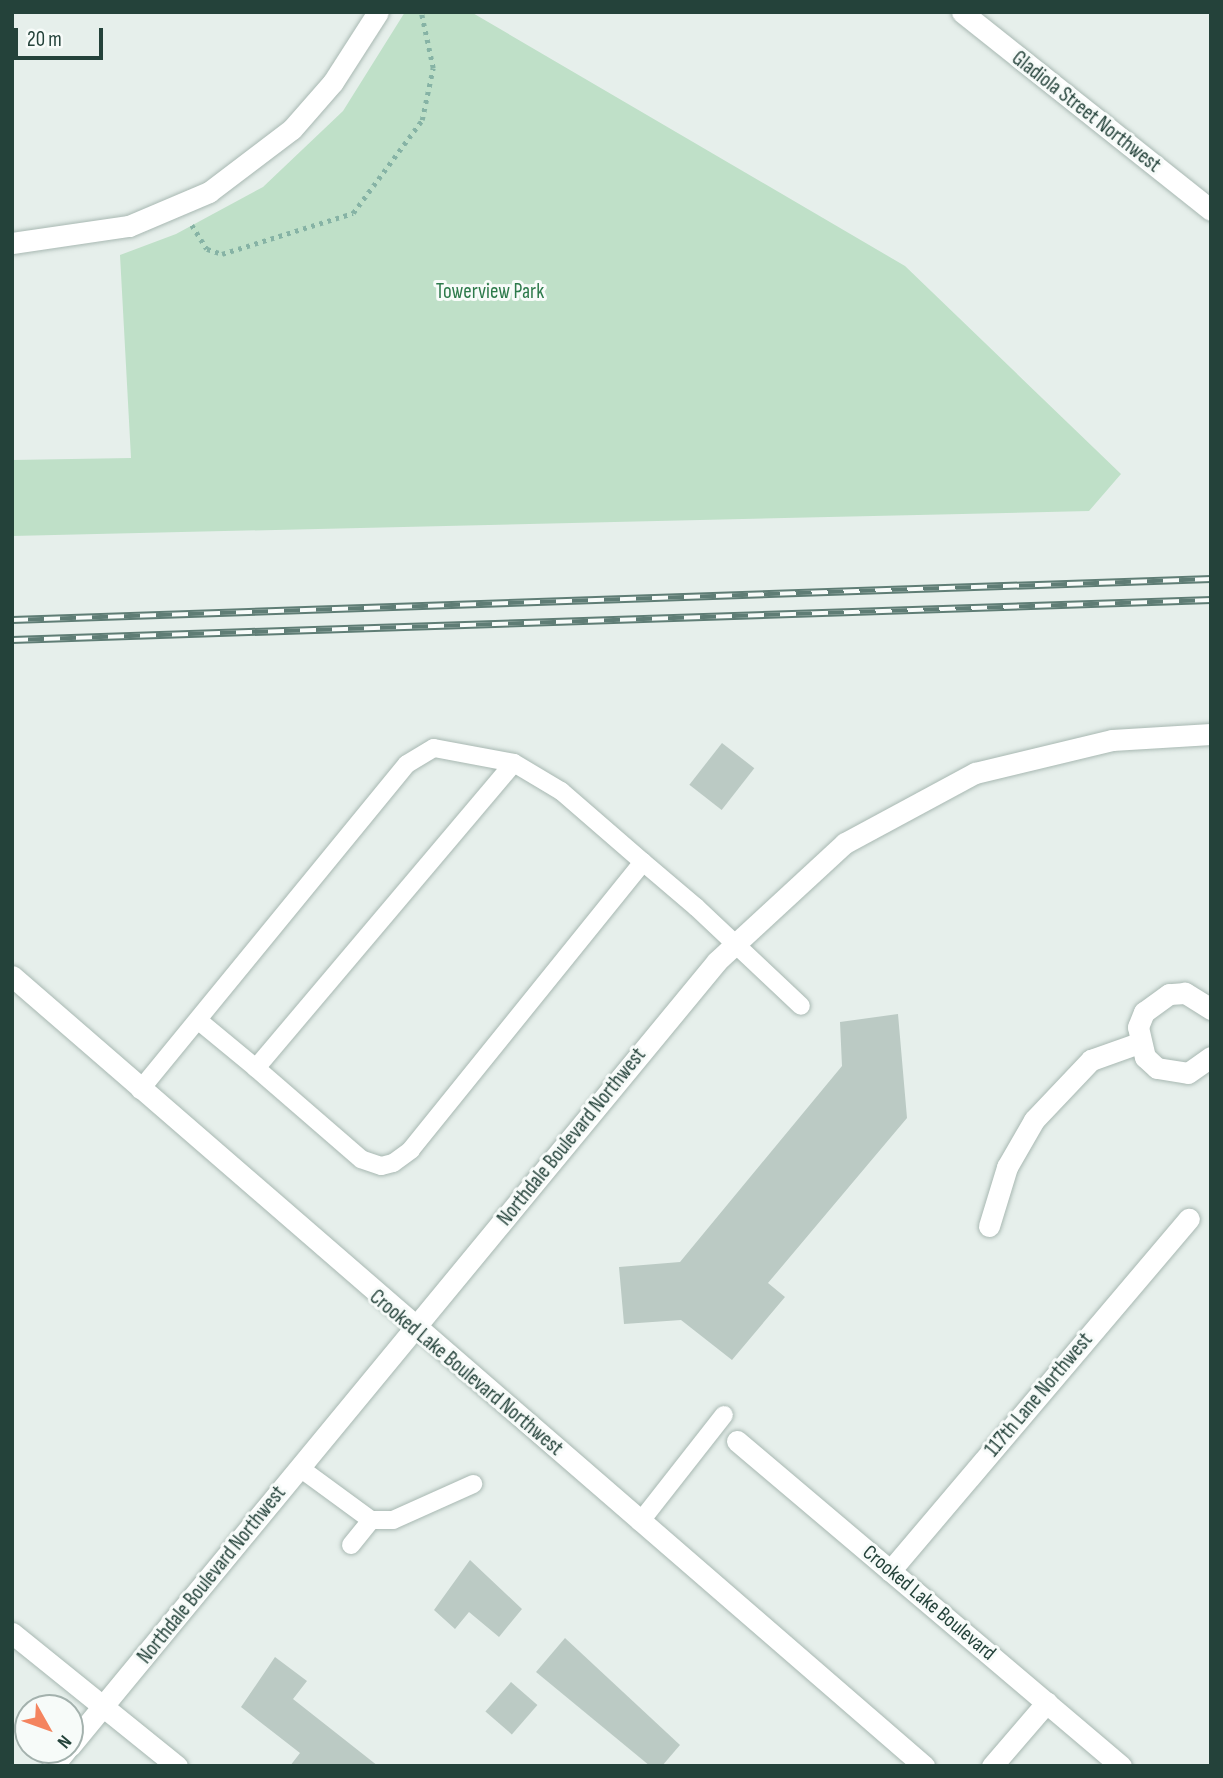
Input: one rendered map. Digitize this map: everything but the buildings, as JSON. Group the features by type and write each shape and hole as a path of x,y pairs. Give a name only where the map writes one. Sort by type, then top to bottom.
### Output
{"street":[{"path":"12,243 129,226 186,204 292,129 333,82 378,12"},
{"name":"Gladiola Street Northwest","path":"962,12 1211,210"},
{"name":"Northdale Boulevard Northwest","path":"84,1730 734,943 845,843 975,773 1112,740 1211,734"},
{"name":"Crooked Lake Boulevard Northwest","path":"12,976 415,1329 924,1766"},
{"path":"1211,1009 1185,993 1155,1000 1144,1012 1139,1043 1145,1057 1172,1073 1188,1073 1211,1057"},
{"path":"989,1227 1007,1167 1034,1120 1091,1060 1139,1043"},
{"name":"117th Lane Northwest","path":"890,1571 1189,1219"},
{"name":"Crooked Lake Boulevard","path":"737,1441 1121,1766"},
{"path":"12,1633 177,1766"},
{"path":"992,1766 1047,1702"}],"lane":[{"path":"140,1090 407,764 434,748 514,763 561,790 802,1006"},
{"path":"256,1068 514,763"},
{"path":"199,1021 361,1159 380,1166 393,1163 411,1150 643,862"},
{"path":"640,1522 724,1415"},
{"path":"300,1468 371,1520 393,1520 473,1484"},
{"path":"351,1545 371,1520"}],"path":[{"path":"186,204 198,241 222,254 353,213 422,120 433,68 421,12"}],"green space":[{"name":"Towerview Park","path":"405,12 471,12 905,266 1121,474 1089,511 12,536 12,460 131,458 120,255 176,234 263,187 343,111"}],"railway":[{"path":"12,620 1211,579"},
{"path":"12,640 1211,600"}]}
